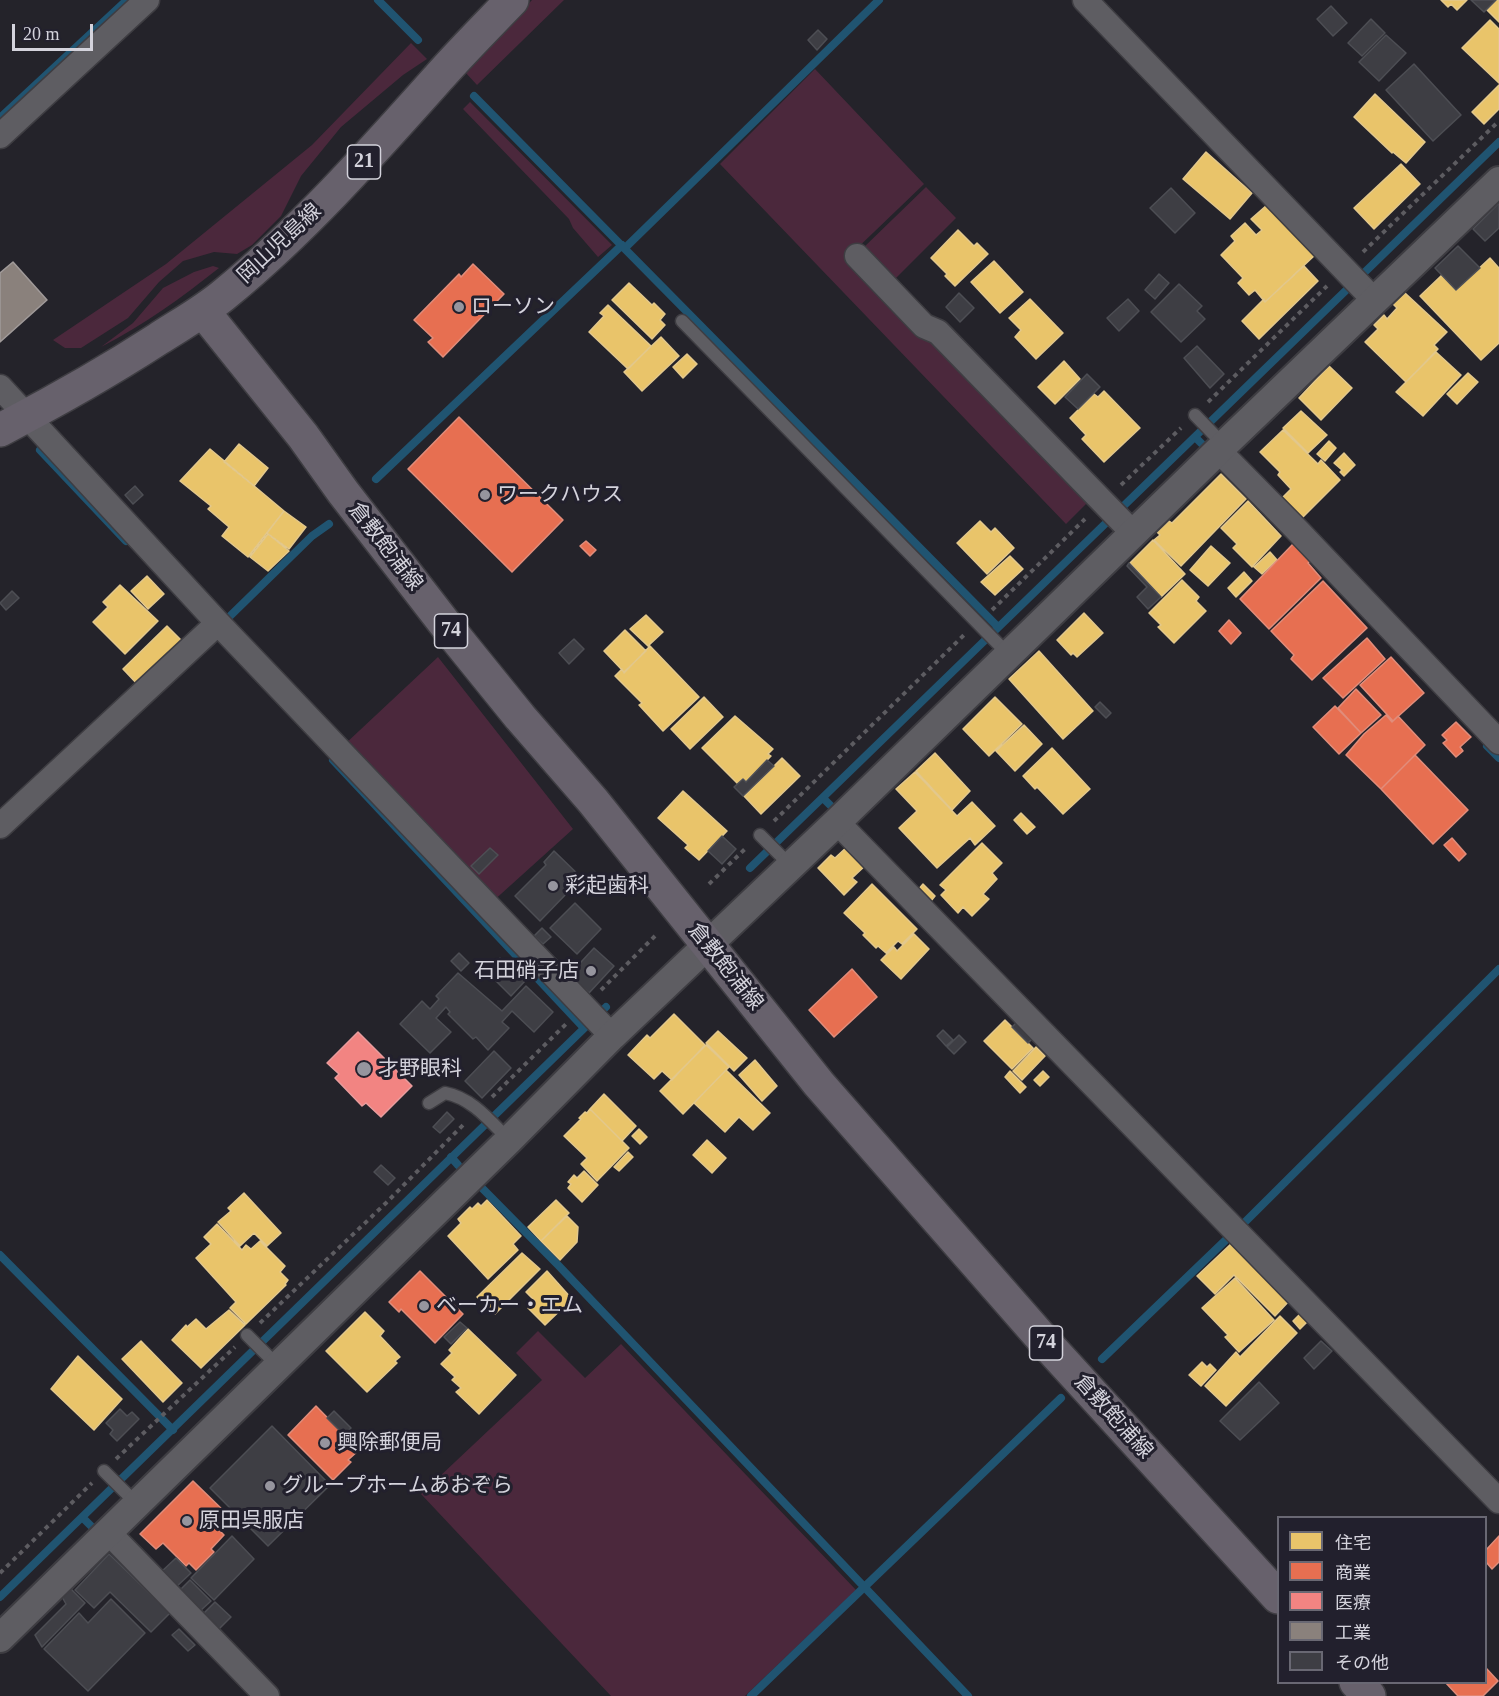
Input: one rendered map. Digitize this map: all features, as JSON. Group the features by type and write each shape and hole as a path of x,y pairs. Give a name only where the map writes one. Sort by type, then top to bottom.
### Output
{"main road":[{"name":"岡山児島線","path":"14,423 114,368 203,310 244,278 341,187 440,76 512,0"},
{"name":"倉敷飽浦線","path":"203,310 303,436 343,492 452,633 520,717 593,801 819,1084 1006,1298 1277,1597"},
{"path":"1357,1684 1369,1696"}],"street":[{"path":"0,136 147,0"},
{"path":"1085,0 1357,284"},
{"path":"0,1638 110,1533 132,1499 505,1135 591,1020 707,946 785,860 837,822 1003,649 1116,516 1219,444 1357,284 1499,181"},
{"path":"856,256 924,326 938,332 1116,516"},
{"path":"0,387 14,423 218,623 591,1020"},
{"path":"1219,444 1299,532 1499,742"},
{"path":"0,826 218,623"},
{"path":"837,822 1499,1501"},
{"path":"110,1533 267,1696"}],"lane":[{"path":"682,321 1003,649"},
{"path":"1196,417 1219,444"},
{"path":"761,837 785,860"},
{"path":"429,1103 445,1093 455,1095 480,1111 505,1135"},
{"path":"249,1338 272,1361"},
{"path":"105,1473 132,1499"}],"path":[{"path":"992,610 1116,516 1196,417 1268,342 1357,284 1499,121"},
{"path":"709,884 761,837 980,626"},
{"path":"0,1573 165,1413 249,1338 480,1111 591,1020 655,936"}],"shaded area":[{"path":"532,0 564,0 477,85 465,72"},
{"path":"411,43 427,59 403,75 341,127 301,176 281,216 252,245 237,254 214,252 183,261 159,282 128,318 81,348 65,348 53,340 166,264 312,145"},
{"path":"815,69 924,184 849,256 1087,503 1066,524 720,164"},
{"path":"470,102 612,245 598,257 573,228 569,219 463,109"},
{"path":"926,187 956,218 893,281 862,249"},
{"path":"213,266 219,268 147,320 101,347 133,323 163,288 194,272"},
{"path":"438,657 573,829 491,903 344,745"},
{"path":"538,1331 585,1378 621,1344 856,1590 745,1696 611,1696 421,1494 542,1380 516,1353"}],"building: 住宅":[{"path":"1441,0 1467,0 1457,10 1451,4 1448,7"},
{"path":"1496,0 1499,0 1499,22 1487,10"},
{"path":"1490,20 1499,29 1499,83 1462,48"},
{"path":"1499,85 1499,109 1484,124 1472,112"},
{"path":"1375,94 1425,142 1406,163 1354,117"},
{"path":"1206,152 1252,193 1230,219 1183,179"},
{"path":"1401,164 1420,184 1374,229 1354,208"},
{"path":"1267,205 1315,255 1265,302 1255,290 1249,295 1238,283 1243,278 1221,255 1235,241 1231,236 1245,223 1256,235 1262,230 1251,219"},
{"path":"958,230 974,246 977,243 988,254 955,286 931,258"},
{"path":"1490,258 1499,268 1499,343 1481,360 1420,296 1442,275 1456,290"},
{"path":"994,261 1023,292 1000,313 971,282"},
{"path":"1304,266 1318,281 1259,339 1242,321 1264,299 1265,302"},
{"path":"629,283 665,314 660,320 665,325 652,339 612,300"},
{"path":"1405,293 1447,332 1434,345 1438,349 1406,382 1365,342 1378,329 1374,325 1384,315 1387,319 1397,308 1393,304"},
{"path":"1030,299 1063,333 1036,359 1015,337 1021,330 1009,318"},
{"path":"608,305 651,346 628,369 589,332 604,316 600,313"},
{"path":"661,337 679,356 642,391 624,372"},
{"path":"1436,352 1461,375 1423,416 1396,392"},
{"path":"687,354 697,364 683,378 673,367"},
{"path":"1064,361 1080,379 1055,404 1038,387"},
{"path":"1329,366 1352,388 1321,420 1299,398"},
{"path":"1468,373 1478,382 1457,404 1447,394"},
{"path":"1104,391 1140,428 1104,462 1082,439 1086,435 1070,418 1094,394 1098,397"},
{"path":"1301,411 1327,435 1308,453 1283,428"},
{"path":"1283,430 1318,464 1321,460 1340,480 1301,519 1281,499 1291,489 1278,475 1280,472 1260,452"},
{"path":"1329,441 1336,448 1325,461 1317,454"},
{"path":"239,444 268,468 254,486 224,462"},
{"path":"210,449 284,511 248,557 222,536 229,527 208,509 211,506 180,481"},
{"path":"1344,453 1355,465 1344,476 1340,472 1342,470 1334,463"},
{"path":"1221,474 1246,499 1181,566 1154,540 1160,535 1157,532 1169,521 1172,523"},
{"path":"1248,501 1281,536 1252,567 1233,548 1237,544 1221,528"},
{"path":"284,511 306,527 289,549 267,533"},
{"path":"980,521 991,532 995,528 1014,548 987,574 957,543"},
{"path":"268,534 289,551 268,571 250,557"},
{"path":"1153,540 1185,574 1161,597 1130,563"},
{"path":"1211,546 1230,563 1208,586 1190,570"},
{"path":"1270,552 1277,560 1262,574 1254,567"},
{"path":"1010,556 1023,569 995,595 981,582"},
{"path":"1244,572 1252,581 1236,597 1228,588"},
{"path":"147,576 164,594 148,609 131,591"},
{"path":"1182,580 1199,597 1196,601 1206,611 1174,643 1158,627 1161,625 1149,613"},
{"path":"120,585 158,621 125,654 93,622 108,607 103,602"},
{"path":"1084,613 1103,633 1077,657 1073,653 1071,655 1057,640"},
{"path":"646,615 663,632 648,646 630,629"},
{"path":"167,626 185,644 140,687 123,669"},
{"path":"625,630 646,651 624,672 604,651"},
{"path":"650,646 699,697 663,731 639,705 642,703 615,676 622,669 624,673"},
{"path":"1039,651 1093,711 1063,739 1009,679"},
{"path":"704,697 723,717 690,749 671,729"},
{"path":"995,697 1022,724 989,756 963,729"},
{"path":"735,716 773,749 768,754 771,756 746,782 743,779 738,784 702,748"},
{"path":"1024,725 1042,744 1015,771 996,751"},
{"path":"1052,748 1090,789 1063,814 1023,776"},
{"path":"935,753 970,791 952,810 916,771"},
{"path":"782,758 800,776 761,814 744,796"},
{"path":"915,772 957,816 972,802 995,826 975,845 970,838 937,868 899,828 917,811 896,789"},
{"path":"683,791 727,831 699,860 685,848 688,845 658,818"},
{"path":"1021,813 1035,827 1027,834 1014,820"},
{"path":"982,843 1002,863 992,873 997,879 983,894 989,899 972,916 963,907 958,913 941,895 946,890 940,885"},
{"path":"849,845 867,864 852,878 857,882 844,895 818,868 831,855 835,858"},
{"path":"872,884 917,929 902,944 898,941 886,953 878,946 876,948 863,935 865,933 844,913"},
{"path":"923,884 935,896 931,901 918,890"},
{"path":"914,934 929,949 901,979 881,960 894,947 897,951"},
{"path":"674,1014 705,1045 672,1080 662,1071 654,1079 628,1055 647,1035 650,1038"},
{"path":"1005,1020 1033,1048 1012,1069 984,1041"},
{"path":"718,1031 747,1058 734,1071 706,1043"},
{"path":"706,1045 729,1067 683,1114 660,1091"},
{"path":"1036,1047 1045,1056 1022,1080 1013,1071"},
{"path":"755,1060 777,1086 762,1101 739,1075"},
{"path":"726,1070 770,1113 753,1130 739,1117 725,1132 694,1103"},
{"path":"1010,1071 1026,1087 1020,1093 1005,1077"},
{"path":"1043,1071 1049,1077 1040,1086 1034,1080"},
{"path":"604,1094 636,1126 622,1141 590,1109"},
{"path":"590,1109 629,1148 597,1181 581,1164 587,1158 564,1136"},
{"path":"639,1129 647,1137 640,1144 632,1136"},
{"path":"707,1140 726,1158 712,1173 693,1155"},
{"path":"628,1152 633,1157 619,1171 614,1167"},
{"path":"584,1171 598,1185 582,1202 568,1188 571,1184 568,1182 574,1175 577,1178"},
{"path":"244,1193 281,1233 267,1246 254,1233 240,1246 218,1222 231,1211 228,1208"},
{"path":"487,1200 521,1236 513,1244 518,1250 488,1279 448,1236 461,1223 458,1219 470,1207 472,1209 478,1203 481,1206"},
{"path":"556,1200 569,1213 541,1241 528,1227"},
{"path":"567,1216 578,1227 577,1242 560,1260 541,1241"},
{"path":"217,1224 242,1250 246,1245 251,1249 260,1241 285,1266 280,1272 288,1280 286,1285 246,1324 230,1308 236,1302 196,1258 211,1244 204,1237"},
{"path":"1233,1242 1290,1300 1275,1316 1234,1275 1215,1294 1197,1276"},
{"path":"522,1253 540,1269 495,1314 477,1297"},
{"path":"547,1271 572,1299 545,1325 528,1308 535,1301 526,1292"},
{"path":"1235,1278 1274,1320 1239,1352 1225,1337 1228,1335 1202,1308"},
{"path":"229,1310 245,1325 201,1368 172,1340 186,1325 187,1327 196,1319 206,1329"},
{"path":"365,1312 384,1331 380,1336 400,1357 395,1361 397,1363 367,1392 326,1351"},
{"path":"1302,1312 1310,1319 1300,1329 1293,1321"},
{"path":"1280,1316 1297,1333 1226,1406 1205,1386 1236,1352 1240,1357"},
{"path":"468,1329 516,1375 479,1414 456,1392 461,1388 452,1380 455,1377 441,1364 452,1353 449,1350"},
{"path":"141,1341 182,1383 163,1402 122,1359"},
{"path":"78,1356 122,1399 94,1430 51,1389"},
{"path":"1202,1362 1207,1367 1210,1364 1216,1370 1201,1386 1189,1375"}],"building: 商業":[{"name":"ローソン","path":"473,264 504,294 443,357 428,342 433,338 414,320 459,274 461,277"},
{"name":"ワークハウス","path":"459,417 563,520 512,572 408,469"},
{"path":"586,541 596,550 590,556 580,546"},
{"path":"1293,544 1310,561 1308,563 1321,578 1269,629 1240,599"},
{"path":"1323,581 1367,628 1312,680 1291,659 1294,655 1271,631"},
{"path":"1229,620 1241,633 1231,644 1219,631"},
{"path":"1367,638 1385,659 1343,698 1323,678"},
{"path":"1391,657 1424,693 1393,721 1360,685"},
{"path":"1356,689 1381,715 1361,733 1338,708"},
{"path":"1335,706 1361,733 1339,754 1313,727"},
{"path":"1386,715 1392,722 1398,716 1425,745 1381,789 1346,755 1364,734"},
{"path":"1456,722 1471,737 1460,747 1463,751 1456,757 1443,743 1447,740 1442,735"},
{"path":"1415,755 1468,810 1433,844 1381,789"},
{"path":"1452,838 1466,854 1459,861 1444,845"},
{"path":"852,969 877,997 834,1037 809,1010"},
{"name":"ベーカー・エム","path":"420,1271 463,1314 435,1343 401,1309 399,1312 389,1302"},
{"path":"316,1406 359,1450 348,1460 351,1462 333,1480 288,1435"},
{"name":"原田呉服店","path":"193,1481 228,1515 216,1527 224,1535 211,1549 214,1552 196,1570 189,1563 186,1566 163,1543 156,1549 140,1534"},
{"path":"1499,1536 1499,1562 1492,1569 1487,1563 1487,1549"},
{"path":"1487,1669 1498,1681 1483,1696 1458,1696 1447,1684 1487,1684"}],"building: 医療":[{"name":"才野眼科","path":"358,1032 412,1086 381,1117 366,1103 362,1106 335,1078 339,1074 327,1063"}],"building: 工業":[{"path":"13,262 47,300 0,342 0,273"}],"building: その他":[{"path":"1471,0 1496,0 1484,12"},
{"path":"1331,6 1347,23 1333,36 1317,19"},
{"path":"1371,19 1385,33 1362,56 1348,43"},
{"path":"818,30 827,39 817,50 808,40"},
{"path":"1386,35 1406,53 1379,81 1359,62"},
{"path":"1414,64 1461,115 1433,141 1386,90"},
{"path":"1171,188 1195,213 1175,233 1150,208"},
{"path":"1499,203 1499,228 1485,241 1473,229"},
{"path":"1458,246 1480,268 1456,290 1435,268"},
{"path":"1159,274 1169,283 1155,299 1145,290"},
{"path":"1179,284 1202,306 1197,311 1205,319 1181,342 1151,312"},
{"path":"959,293 974,308 960,322 946,307"},
{"path":"1128,299 1139,311 1119,331 1107,318"},
{"path":"1197,346 1224,374 1210,388 1184,358"},
{"path":"1087,374 1100,387 1078,409 1065,397"},
{"path":"135,486 143,495 133,504 125,495"},
{"path":"1129,563 1161,597 1148,609 1137,597 1147,587 1127,566"},
{"path":"12,591 19,598 6,610 0,603"},
{"path":"574,639 584,649 569,664 559,653"},
{"path":"1100,702 1111,713 1106,718 1095,707"},
{"path":"767,760 774,766 743,796 734,787 743,779 746,782"},
{"path":"722,836 736,849 722,864 708,851"},
{"path":"490,848 498,855 479,874 471,866"},
{"name":"彩起歯科","path":"554,851 586,882 574,895 569,891 540,921 515,896 546,865 544,862"},
{"path":"575,903 601,929 577,954 550,928"},
{"path":"542,928 551,937 543,944 534,936"},
{"name":"石田硝子店","path":"594,948 614,966 589,993 569,975"},
{"path":"459,953 469,963 461,971 451,961"},
{"path":"500,958 525,981 511,996 487,972"},
{"path":"458,973 502,1011 526,986 553,1012 534,1032 512,1011 502,1022 509,1028 488,1050 476,1037 473,1039 448,1014 450,1012 446,1007 436,1018 451,1032 430,1053 400,1024 422,1001 430,1009 439,999 436,996"},
{"path":"1018,1021 1034,1037 1028,1043 1012,1027"},
{"path":"943,1030 953,1040 946,1046 937,1036"},
{"path":"959,1035 966,1042 954,1054 947,1047"},
{"path":"494,1051 511,1068 482,1098 465,1081"},
{"path":"447,1112 454,1119 440,1133 433,1127"},
{"path":"381,1165 395,1178 388,1185 374,1172"},
{"path":"460,1322 467,1328 451,1344 444,1337"},
{"path":"1321,1341 1332,1351 1314,1369 1304,1358"},
{"path":"1259,1382 1279,1403 1240,1440 1220,1421"},
{"path":"120,1409 127,1416 132,1412 139,1419 117,1441 110,1434 113,1430 106,1423"},
{"path":"334,1411 351,1428 344,1435 327,1418"},
{"name":"グループホームあおぞら","path":"272,1426 330,1485 268,1546 210,1488"},
{"path":"232,1536 254,1559 214,1600 191,1578"},
{"path":"109,1554 170,1613 151,1632 110,1592 94,1608 75,1590"},
{"path":"176,1558 191,1573 174,1589 160,1573"},
{"path":"190,1580 211,1601 199,1612 178,1592"},
{"path":"69,1587 85,1603 42,1647 35,1635 66,1604 61,1595"},
{"path":"111,1599 145,1633 88,1691 44,1649 79,1613 88,1623"},
{"path":"215,1602 231,1617 217,1631 201,1616"},
{"path":"179,1629 195,1645 188,1651 172,1635"}],"waterway":[{"path":"0,118 127,0"},
{"path":"378,0 418,40"},
{"path":"625,248 879,0"},
{"path":"474,96 998,627"},
{"path":"750,868 1499,142"},
{"path":"376,479 622,245"},
{"path":"1195,437 1205,447"},
{"path":"40,450 126,541"},
{"path":"227,619 312,536 329,524"},
{"path":"1487,746 1499,758"},
{"path":"333,760 584,1028"},
{"path":"823,798 833,808"},
{"path":"1241,1226 1499,969"},
{"path":"0,1597 606,1007"},
{"path":"451,1157 458,1165"},
{"path":"481,1187 968,1696"},
{"path":"1102,1359 1231,1235"},
{"path":"0,1255 173,1430"},
{"path":"751,1696 1061,1398"},
{"path":"83,1518 93,1528"}],"place":[{"name":"ローソン","path":"459,307"},
{"name":"ワークハウス","path":"485,495"},
{"name":"彩起歯科","path":"553,886"},
{"name":"石田硝子店","path":"591,971"},
{"name":"才野眼科","path":"364,1069"},
{"name":"ベーカー・エム","path":"424,1306"},
{"name":"興除郵便局","path":"325,1443"},
{"name":"グループホームあおぞら","path":"270,1486"},
{"name":"原田呉服店","path":"187,1521"}]}
